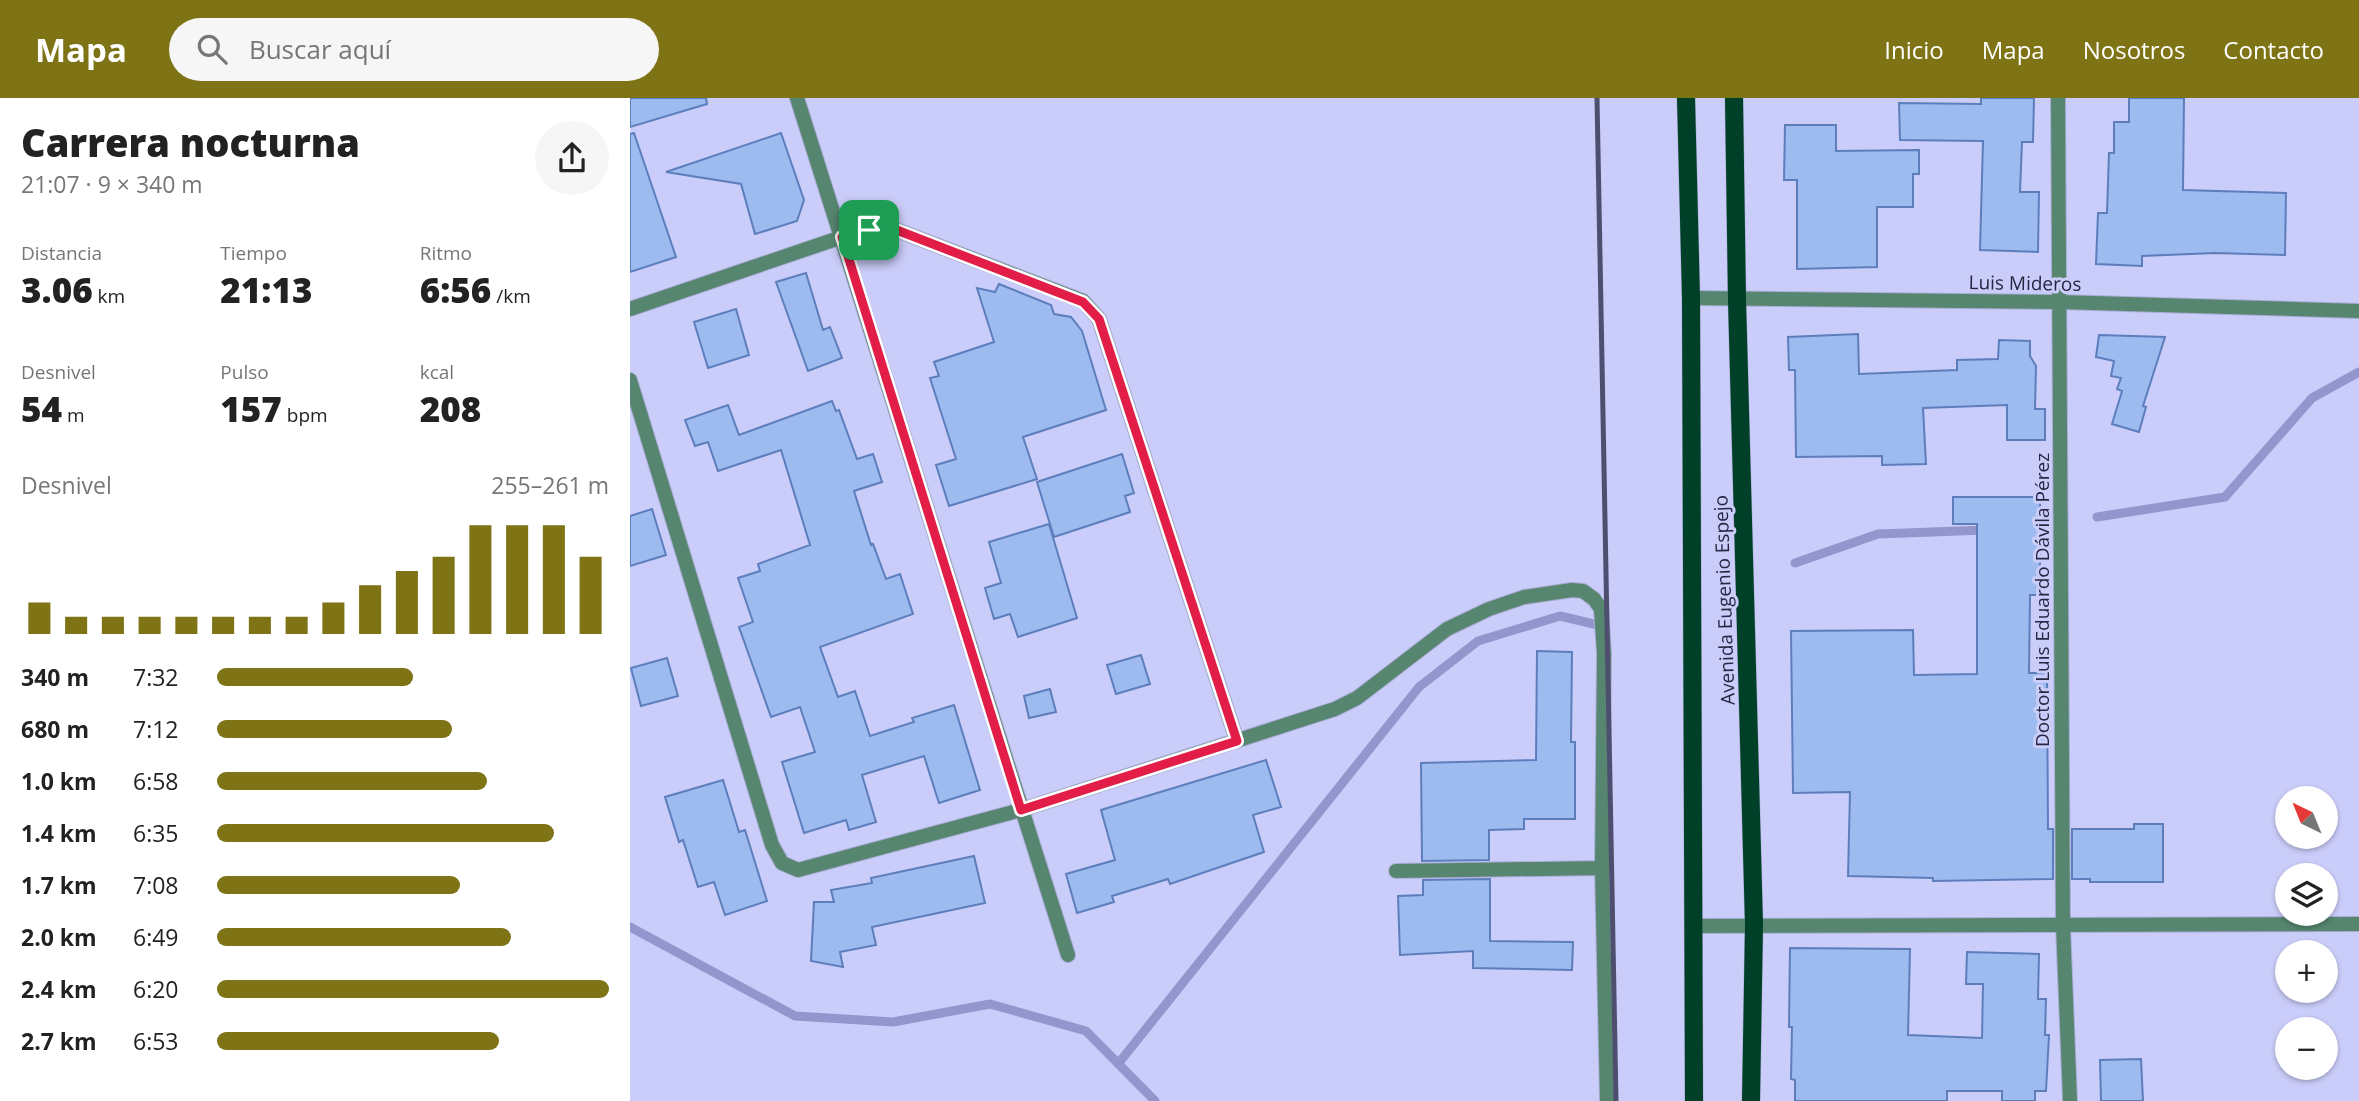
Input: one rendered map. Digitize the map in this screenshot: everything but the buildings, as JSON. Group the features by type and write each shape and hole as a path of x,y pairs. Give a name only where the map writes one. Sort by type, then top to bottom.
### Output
{"main road":[{"name":"Avenida Eugenio Espejo","path":"1686,98 1691,298 1694,1101"},
{"name":"Avenida Eugenio Espejo","path":"1734,98 1754,925 1751,1101"}],"street":[{"path":"797,98 1068,955"},
{"name":"Doctor Luis Eduardo Dávila Pérez","path":"2058,98 2063,925 2070,1101"},
{"path":"630,309 842,237 869,230 894,229 1083,302 1099,319 1237,741"},
{"name":"Luis Mideros","path":"1691,298 2059,302 2359,311"},
{"path":"630,380 772,845 782,863 798,870 1021,810 1346,704 1447,629 1489,609 1524,597 1572,590 1594,598 1601,609 1605,702 1602,868 1607,1101"},
{"path":"1396,871 1602,868"},
{"path":"1693,926 2359,924"}],"waterway":[{"path":"2097,517 2225,497 2312,398 2359,372"},
{"path":"1795,563 1878,534 1986,530"},
{"path":"1118,1064 1419,687 1478,641 1560,616 1598,625"},
{"path":"630,927 795,1016 893,1022 990,1004 1086,1031 1155,1101"}],"railway":[{"path":"1597,98 1616,1101"}],"route":[{"path":"894,229 1083,302 1099,319 1237,741 1021,810 842,237 869,230 894,229"}]}
